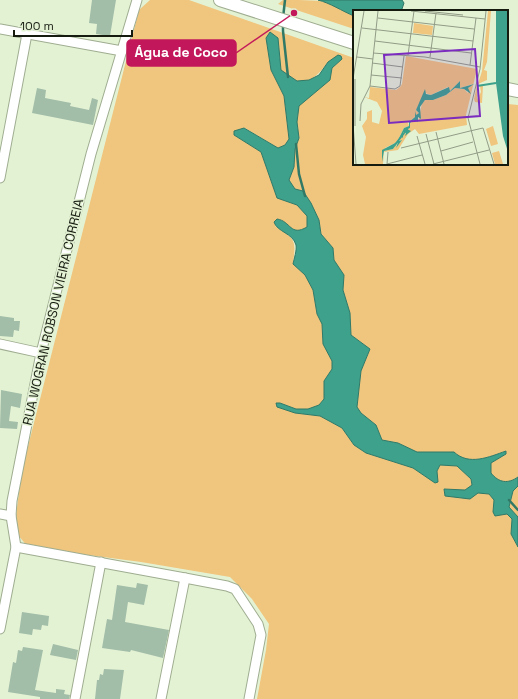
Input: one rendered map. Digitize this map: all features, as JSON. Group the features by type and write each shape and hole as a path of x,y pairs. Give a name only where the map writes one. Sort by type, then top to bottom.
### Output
{"main road":[{"path":"220,0 353,43"},
{"path":"508,90 518,91"}],"street":[{"name":"RUA WOGRAN ROBSON VIEIRA CORREIA","path":"0,629 16,547 10,516 41,353 91,154 137,0"},
{"path":"0,29 122,51"},
{"path":"0,178 27,34"},
{"path":"0,344 41,353"},
{"path":"0,514 10,516"},
{"path":"16,547 227,586 235,589 258,624 260,635 249,699"},
{"path":"75,699 101,562"},
{"path":"161,699 185,578"}],"shaded area":[{"path":"150,0 189,0 353,58 353,165 508,165 508,104 518,105 518,477 507,482 497,480 491,474 491,463 506,454 506,451 479,459 466,459 454,452 417,452 398,443 382,440 376,425 361,413 357,407 361,371 370,349 351,335 350,313 343,290 344,275 334,260 333,248 321,234 319,220 311,203 303,191 295,189 289,180 294,167 295,149 299,138 297,122 299,105 330,80 332,68 342,59 328,62 319,73 307,81 297,81 281,70 278,38 266,38 271,70 284,96 289,139 285,145 278,148 245,128 234,132 234,135 261,152 277,198 297,205 307,216 307,227 303,229 293,229 281,220 275,226 287,234 293,241 293,264 305,275 313,290 317,314 322,324 323,344 332,361 332,369 324,381 324,399 319,405 308,409 296,409 280,403 295,413 320,416 342,428 354,445 366,453 413,468 435,483 438,482 437,471 440,465 457,466 471,479 472,485 465,490 444,489 445,496 478,493 489,494 494,500 493,512 507,514 512,519 511,534 518,547 518,699 257,699 269,624 252,599 230,577 141,562 28,547 18,535 16,515 22,470 139,10"},
{"path":"283,0 311,0 326,2 353,16 353,29 278,4"},
{"path":"518,486 518,517 509,507 513,491"}],"water":[{"path":"318,0 402,0 404,3 400,10 353,10 353,16"},
{"path":"270,32 278,38 281,70 297,81 309,80 319,75 328,62 338,55 341,56 342,59 332,68 330,80 299,106 297,122 299,138 295,149 294,167 289,180 295,189 303,191 311,203 319,220 321,234 333,248 334,260 344,275 343,290 350,313 351,335 370,349 361,371 357,407 361,413 376,425 382,440 398,443 417,452 454,452 466,459 479,459 506,451 506,454 491,463 491,473 500,481 511,481 518,477 518,486 513,491 509,507 518,517 518,547 511,534 512,519 507,514 495,516 493,512 494,500 489,494 478,493 470,499 445,496 444,489 465,490 472,485 471,479 457,466 440,465 437,471 438,482 435,483 413,468 366,453 354,445 342,428 320,416 295,413 277,407 276,403 296,409 308,409 319,405 324,399 324,381 332,369 332,361 323,344 322,324 317,314 313,290 305,275 293,264 296,245 292,238 278,228 274,222 277,219 282,220 291,228 301,230 307,227 307,216 297,205 277,198 261,152 234,135 234,131 244,128 278,148 285,145 289,139 284,96 271,70 266,38"}],"building":[{"path":"92,0 116,0 110,36 96,34 97,24 89,23"},
{"path":"37,88 46,90 45,98 71,103 70,106 89,110 92,98 98,100 93,125 32,113"},
{"path":"0,316 14,318 14,321 20,321 19,331 14,330 13,337 0,336"},
{"path":"1,390 22,394 20,408 11,406 9,421 18,422 17,429 0,428"},
{"path":"137,583 148,585 144,605 128,602 125,622 169,630 163,658 131,650 130,652 102,648 107,619 112,620 117,585 136,588"},
{"path":"22,612 49,616 48,626 42,625 41,630 33,629 32,635 19,633"},
{"path":"53,644 78,650 76,660 50,655"},
{"path":"23,647 43,650 35,690 56,693 56,689 65,690 64,694 70,695 69,699 40,699 40,697 8,692 13,662 16,663 18,650 22,651"},
{"path":"104,669 124,670 120,699 95,699 97,680 99,680 100,674 103,675"}],"waterway":[{"path":"283,18 285,0"},
{"path":"283,25 288,77"},
{"path":"296,144 299,174 305,196"},
{"path":"509,500 518,510"}],"place":[{"name":"Água de Coco","path":"294,13"}]}
